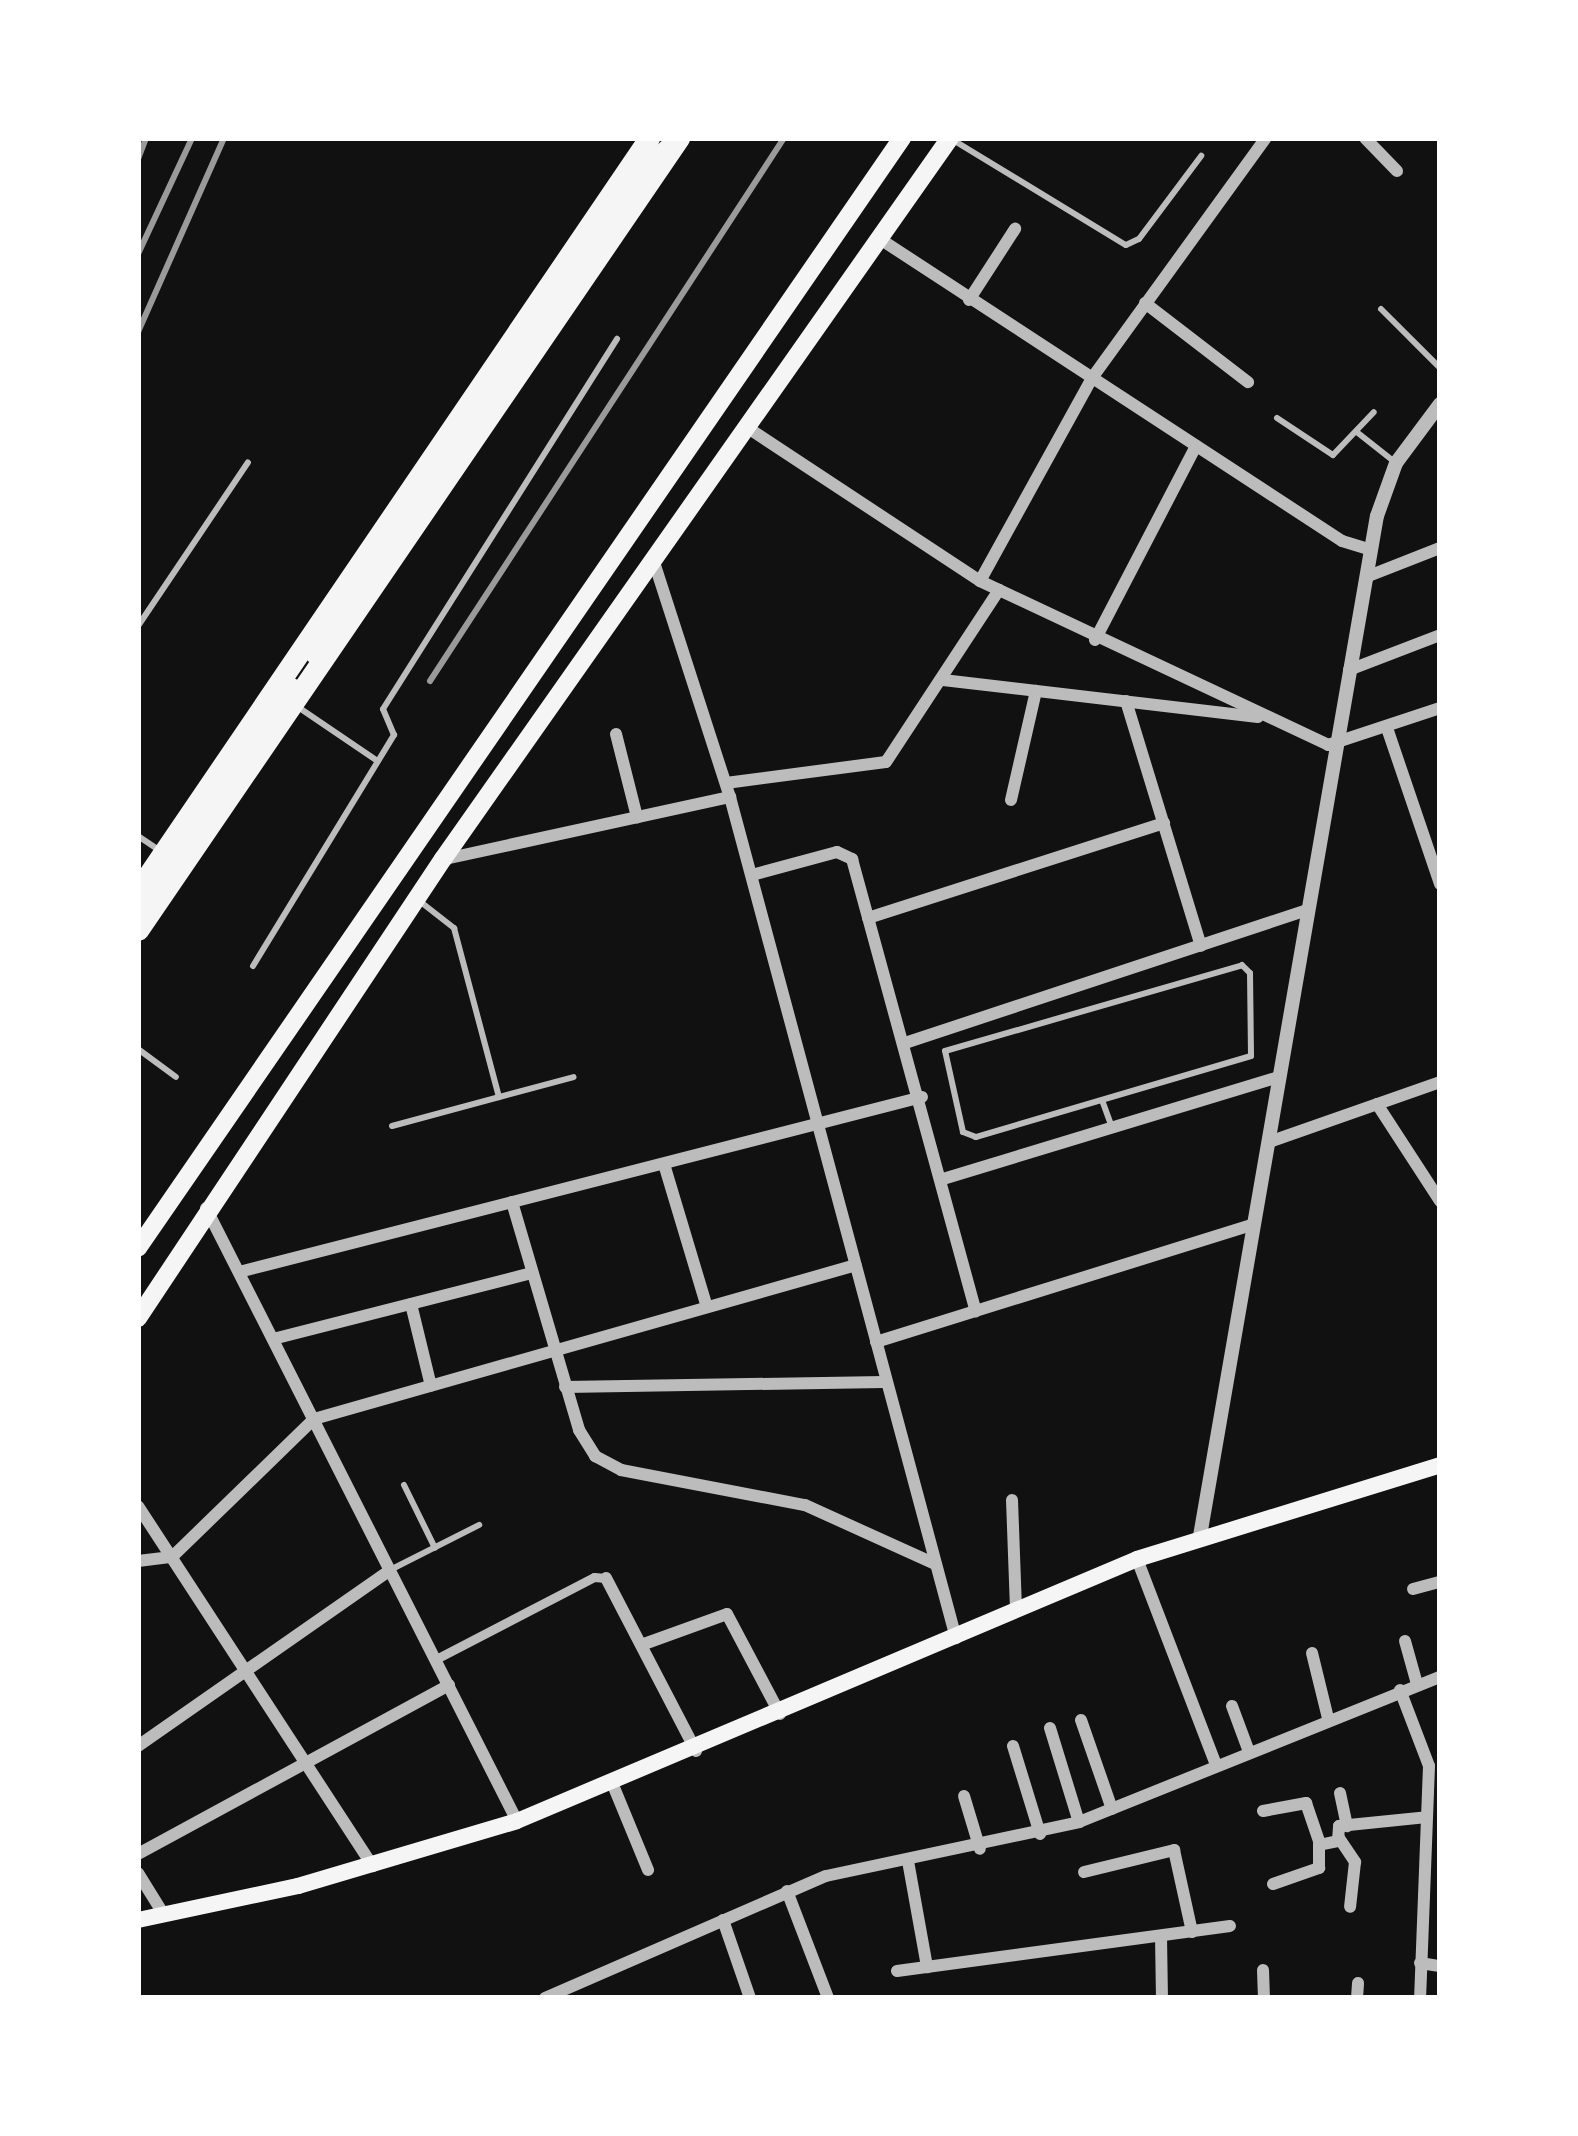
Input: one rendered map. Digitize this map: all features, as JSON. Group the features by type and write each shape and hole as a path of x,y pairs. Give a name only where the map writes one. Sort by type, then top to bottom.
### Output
{"highway":[{"path":"138,890 649,138"},
{"path":"414,507 437,486 676,138"},
{"path":"138,930 676,138"}],"main road":[{"path":"138,909 646,166 676,138"},
{"path":"138,1248 902,138"},
{"path":"138,1318 205,1207 443,859 950,138"},
{"path":"138,1920 373,1866 518,1821 696,1751 1137,1559 1440,1465"}],"street":[{"path":"980,580 1092,379 1266,138"},
{"path":"1365,138 1397,171"},
{"path":"969,300 1015,229"},
{"path":"880,239 1342,541 1371,550"},
{"path":"1144,303 1248,382"},
{"path":"1199,1536 1371,550 1396,463 1440,404"},
{"path":"748,428 980,580 1095,640 1336,746 1440,708"},
{"path":"1095,640 1196,446"},
{"path":"1366,577 1440,548"},
{"path":"652,558 752,875 956,1638"},
{"path":"443,859 637,817 728,790 886,762 999,590"},
{"path":"1349,670 1440,635"},
{"path":"943,680 1272,718"},
{"path":"1010,800 1036,691"},
{"path":"1126,701 1201,946"},
{"path":"1387,728 1440,884"},
{"path":"616,734 637,817"},
{"path":"868,918 1164,823"},
{"path":"752,875 849,855 908,1042 976,1311"},
{"path":"908,1042 1307,910"},
{"path":"943,1179 1278,1076"},
{"path":"1269,1142 1440,1082"},
{"path":"239,1272 922,1097"},
{"path":"1377,1104 1440,1201"},
{"path":"664,1163 707,1307"},
{"path":"512,1202 585,1444 607,1465 793,1502 935,1564"},
{"path":"205,1207 518,1821"},
{"path":"876,1342 1252,1225"},
{"path":"138,1561 172,1557 314,1419 856,1265"},
{"path":"273,1339 532,1274"},
{"path":"411,1304 430,1386"},
{"path":"565,1387 884,1382"},
{"path":"1012,1501 1016,1610"},
{"path":"138,1506 373,1866"},
{"path":"1137,1559 1216,1765"},
{"path":"138,1745 390,1570"},
{"path":"436,1659 594,1576 606,1578 696,1751"},
{"path":"1414,1589 1440,1582"},
{"path":"644,1644 727,1614 780,1714"},
{"path":"1405,1641 1418,1684"},
{"path":"1312,1653 1328,1718"},
{"path":"545,1998 787,1891 1079,1822 1328,1718 1440,1677"},
{"path":"138,1854 449,1685"},
{"path":"1400,1690 1429,1766 1420,1998"},
{"path":"1232,1706 1249,1752"},
{"path":"1081,1720 1112,1809"},
{"path":"1050,1728 1079,1822"},
{"path":"1013,1746 1040,1834"},
{"path":"613,1785 648,1870"},
{"path":"1340,1793 1343,1832 1355,1862 1350,1907"},
{"path":"964,1796 980,1849"},
{"path":"1263,1811 1306,1803 1320,1844 1319,1868 1274,1884"},
{"path":"1320,1844 1343,1832 1427,1817"},
{"path":"1084,1872 1174,1850 1192,1931"},
{"path":"908,1861 927,1967"},
{"path":"138,1873 164,1915"},
{"path":"787,1891 828,1998"},
{"path":"723,1920 749,1998"},
{"path":"897,1971 1230,1926"},
{"path":"1161,1936 1162,1998"},
{"path":"1420,1964 1440,1966"},
{"path":"1263,1970 1264,1998"}],"lane":[{"path":"950,138 1126,244 1139,239 1201,156"},
{"path":"1381,309 1440,368"},
{"path":"253,966 395,732 383,709 617,339"},
{"path":"1277,418 1323,453 1341,452 1374,412"},
{"path":"1358,433 1396,463"},
{"path":"138,626 248,462"},
{"path":"284,698 376,760"},
{"path":"138,836 172,860"},
{"path":"414,902 438,908 454,928 499,1097"},
{"path":"1247,968 1251,1056 1102,1100 969,1136 943,1055 1247,968"},
{"path":"138,1049 176,1077"},
{"path":"392,1126 574,1077"},
{"path":"1102,1100 1112,1127"},
{"path":"404,1485 435,1548"},
{"path":"390,1570 479,1526"}],"railway":[{"path":"138,159 146,138"},
{"path":"138,254 192,138"},
{"path":"138,332 224,138"},
{"path":"430,681 784,138"}]}
